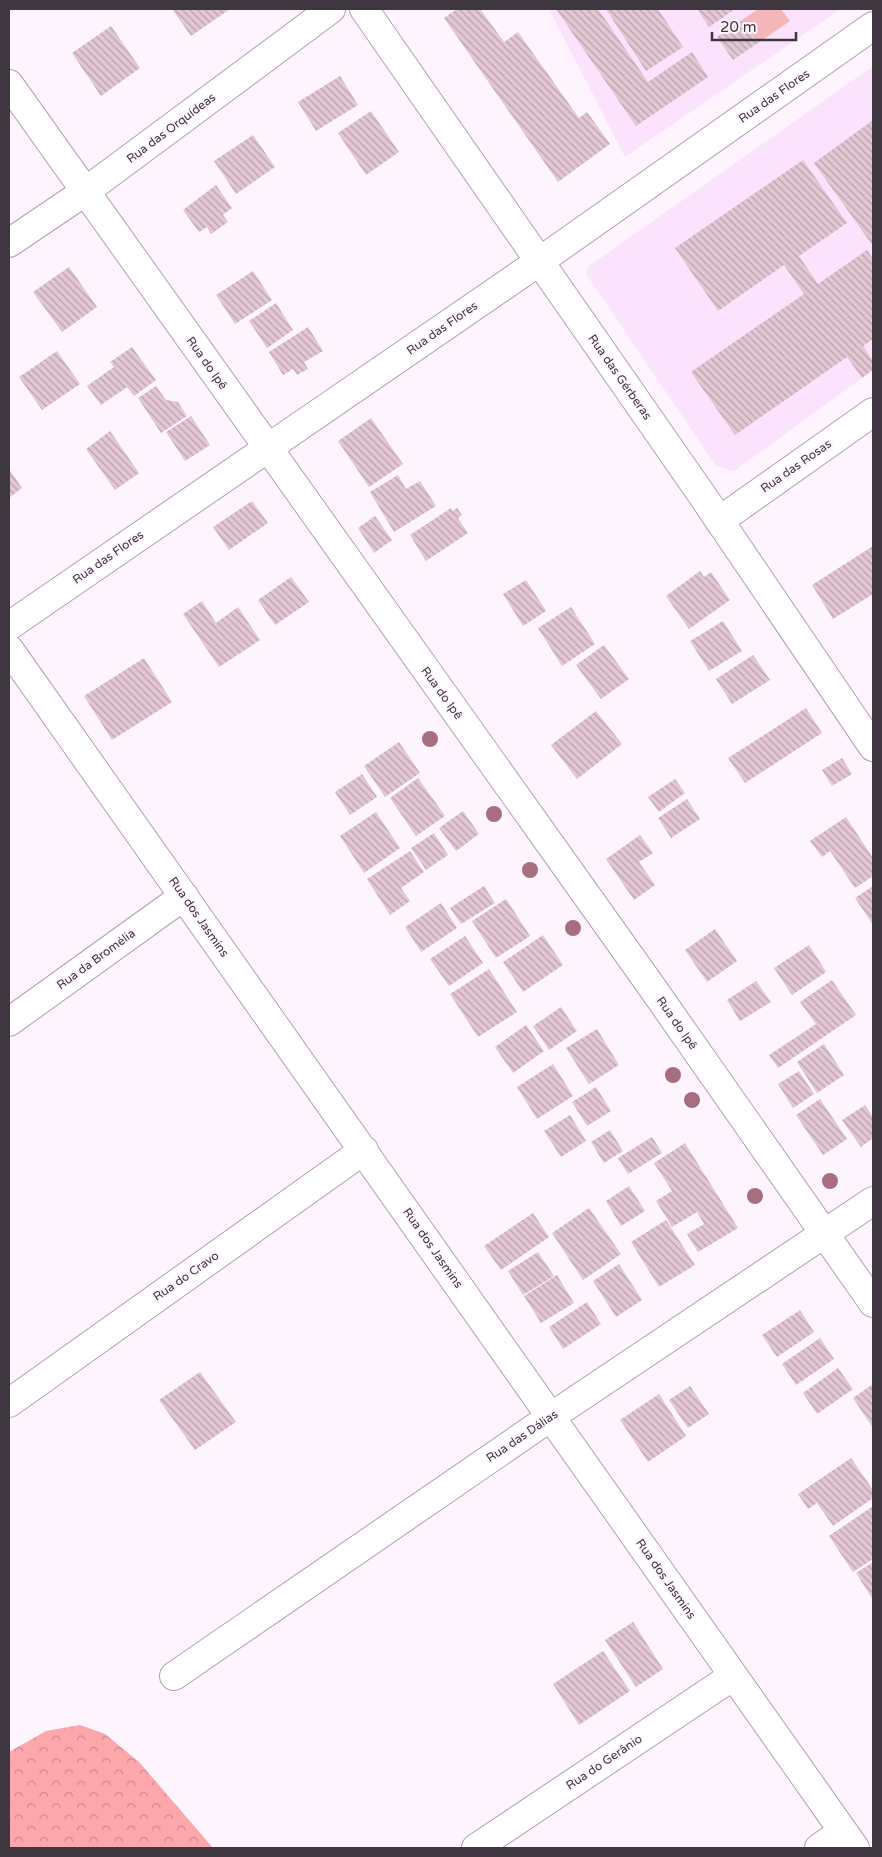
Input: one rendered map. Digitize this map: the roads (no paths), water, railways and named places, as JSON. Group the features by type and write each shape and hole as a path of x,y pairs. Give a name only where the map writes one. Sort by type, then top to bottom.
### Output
{"street":[{"name":"Rua das Orquídeas","path":"9,244 86,191 331,9"},
{"name":"Rua das Gérberas","path":"364,9 540,260 873,747"},
{"name":"Rua das Flores","path":"9,626 540,260 873,26"},
{"name":"Rua do Ipê","path":"9,84 643,975 873,1303"},
{"name":"Rua das Rosas","path":"719,520 873,412"},
{"name":"Rua dos Jasmins","path":"9,648 849,1840"},
{"name":"Rua da Bromélia","path":"9,1022 184,896"},
{"name":"Rua do Cravo","path":"9,1403 364,1150"},
{"name":"Rua das Dálias","path":"174,1676 552,1416 825,1235 873,1201"},
{"name":"Rua do Gerânio","path":"476,1848 733,1676"},
{"path":"819,1848 849,1840"}]}
